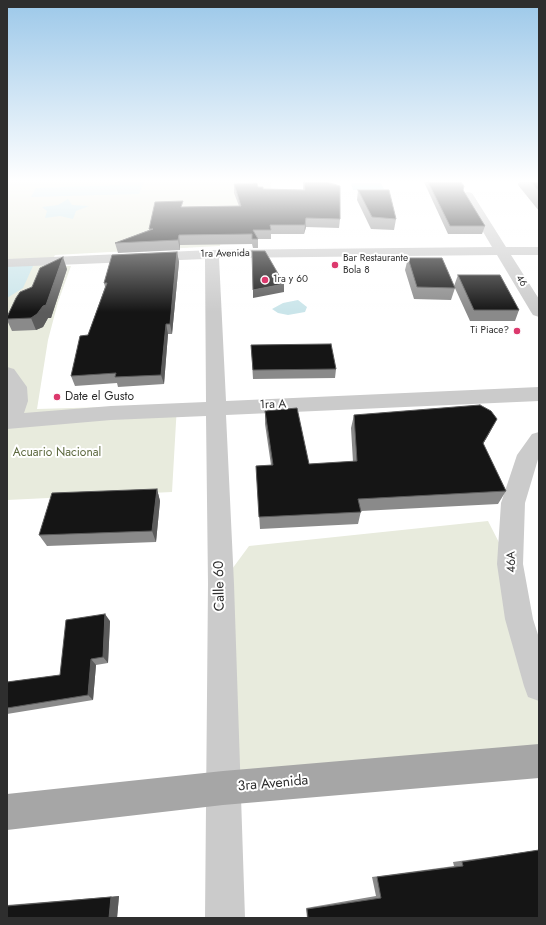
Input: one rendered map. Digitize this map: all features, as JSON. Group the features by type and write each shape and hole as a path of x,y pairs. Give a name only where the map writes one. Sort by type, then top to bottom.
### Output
{"main road":[{"name":"3ra Avenida","path":"7,812 222,788 539,760"}],"street":[{"name":"46","path":"487,225 539,312"},
{"name":"1ra Avenida","path":"7,263 212,254 539,251"},
{"name":"Calle 60","path":"212,254 217,407 225,918"},
{"path":"7,373 17,387 18,401 9,422"},
{"name":"1ra A","path":"9,422 111,412 539,394"},
{"name":"46A","path":"539,440 528,455 513,503 510,564 519,619 539,686"}],"green space":[{"name":"Acuario Nacional","path":"7,225 223,225 220,246 55,255 49,266 71,266 58,302 48,340 37,409 177,405 172,492 7,500"},
{"path":"488,521 510,564 539,686 539,761 223,788 221,584 249,546"}],"water":[{"path":"7,266 33,266 23,288 7,298"},
{"path":"298,300 307,307 305,312 288,315 278,313 272,309 283,303"}],"building":[{"path":"150,225 270,225 271,230 253,230 258,239 252,239 252,234 179,235 178,240 115,243 153,229 149,229"},
{"path":"450,225 485,226 450,226"},
{"path":"252,251 265,251 284,284 253,290"},
{"path":"177,252 170,324 166,324 161,375 115,377 116,373 71,376 80,336 88,335 107,283 104,283 112,255"},
{"path":"63,257 46,305 43,306 37,314 31,318 7,319 16,298 20,292 32,287 40,268"},
{"path":"408,258 442,258 455,288 417,287"},
{"path":"458,275 500,275 519,310 474,310"},
{"path":"331,344 336,369 253,370 251,345"},
{"path":"480,405 491,411 497,419 483,443 506,491 358,499 361,512 259,517 256,466 273,465 265,411 297,408 309,464 357,461 354,415"},
{"path":"157,489 152,531 39,535 52,493"},
{"path":"105,614 103,657 91,659 88,695 7,708 7,682 60,675 66,620"},
{"path":"539,850 539,918 308,918 307,909 381,898 377,877 463,866 462,862"},
{"path":"111,897 109,918 7,918 7,906"}],"place":[{"name":"Bar Restaurante Bola 8","path":"335,265"},
{"name":"1ra y 60","path":"265,280"},
{"name":"Ti Piace?","path":"517,331"},
{"name":"Date el Gusto","path":"57,397"}]}
